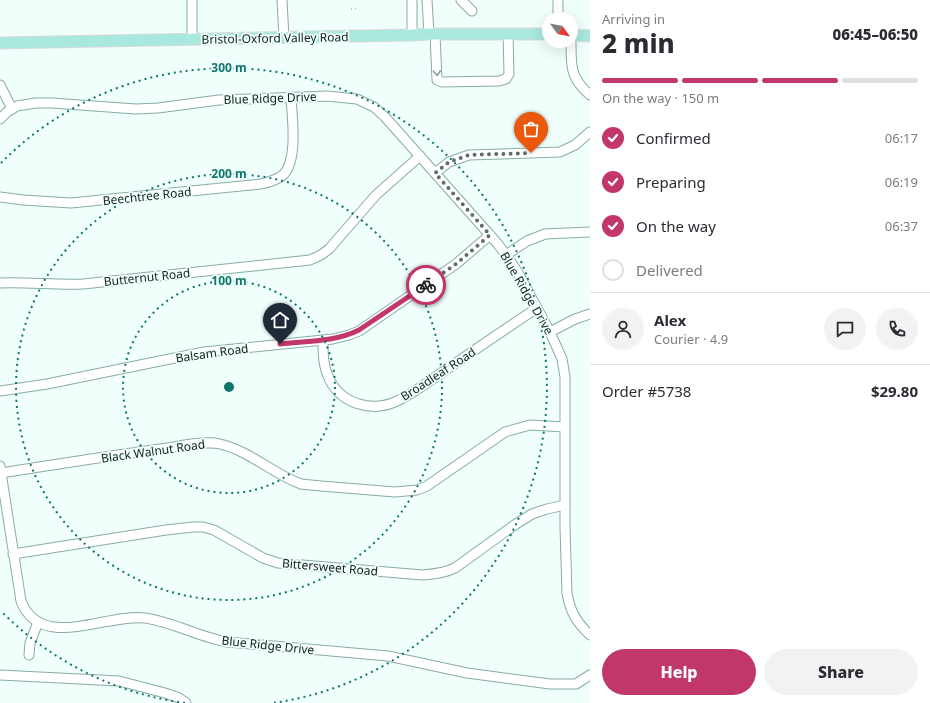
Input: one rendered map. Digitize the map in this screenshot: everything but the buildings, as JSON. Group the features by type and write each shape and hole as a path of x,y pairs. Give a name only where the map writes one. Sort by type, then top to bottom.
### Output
{"main road":[{"name":"Bristol-Oxford Valley Road","path":"0,43 432,34 542,34"},
{"path":"578,35 590,36"}],"street":[{"path":"192,0 192,40"},
{"path":"282,0 284,38"},
{"path":"412,0 412,35"},
{"path":"427,0 437,80 442,82 499,82 506,79 509,74 508,34"},
{"path":"461,0 472,11"},
{"path":"558,0 558,12"},
{"path":"571,48 571,59 575,79 590,95"},
{"path":"0,85 12,109"},
{"name":"Blue Ridge Drive","path":"0,119 12,109 28,104 52,103 136,109 158,108 218,100 291,97 344,97 357,99 374,107 420,156 506,255 538,308 562,360 564,367 565,427 565,561 568,600 576,621 590,634"},
{"name":"Beechtree Road","path":"0,197 71,203 261,184 272,181 284,174 289,167 292,138 291,97"},
{"path":"435,173 449,162 469,155 560,152 576,145 590,132"},
{"name":"Butternut Road","path":"0,283 22,282 83,284 310,260 329,249 376,195 420,156"},
{"path":"506,255 527,241 538,236 556,233 590,232"},
{"name":"Balsam Road","path":"0,391 47,384 204,352 323,340 349,335 359,330 456,264 490,235"},
{"name":"Broadleaf Road","path":"323,340 324,364 327,375 334,386 340,393 351,401 365,406 378,407 398,401 538,308"},
{"path":"550,332 575,319 590,314"},
{"name":"Black Walnut Road","path":"0,470 214,443 232,448 250,456 289,479 302,484 395,492 410,491 427,486 505,432 530,425 565,427"},
{"path":"0,470 3,503 21,601 29,614 38,622 30,643 29,655"},
{"name":"Bittersweet Road","path":"13,554 166,530 203,527 214,530 263,558 278,563 423,575 444,573 455,568 532,514 565,505"},
{"name":"Blue Ridge Drive","path":"38,622 50,627 60,628 129,618 143,618 155,620 211,639 227,642 388,656 467,673 550,684 576,684 590,676"},
{"path":"0,675 119,682 165,693 179,698 186,703"}],"path":[{"path":"351,9 359,8"}],"way so far":[{"path":"426,285 468,255 490,235 435,173 449,162 469,155 531,153"}],"route":[{"path":"280,344 334,339 349,335 359,330 426,285"}]}
